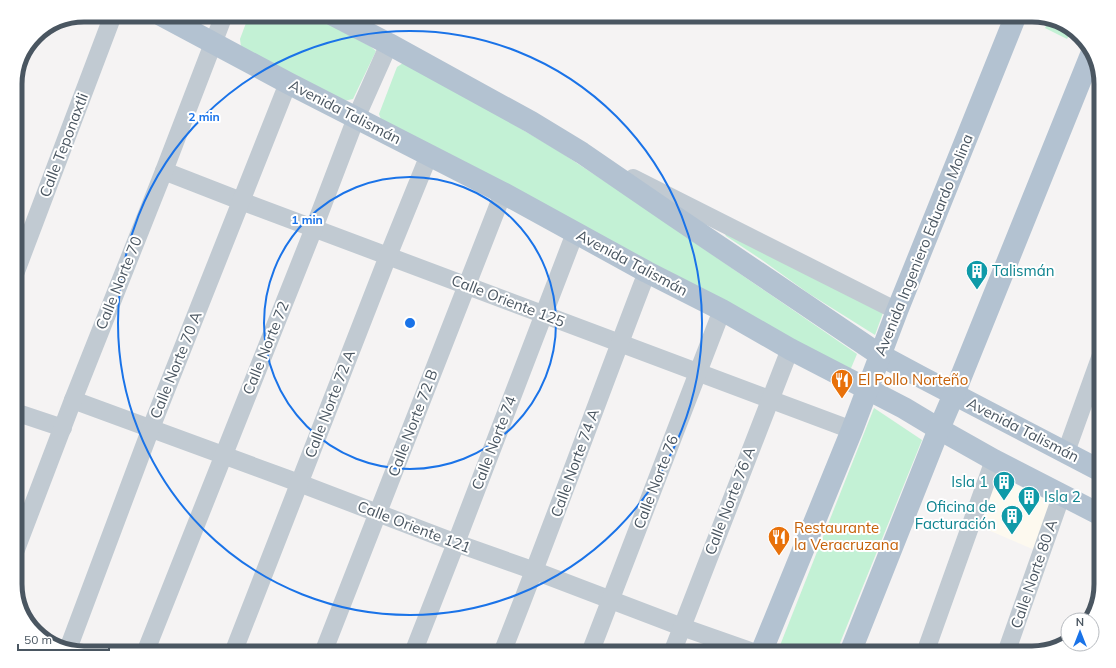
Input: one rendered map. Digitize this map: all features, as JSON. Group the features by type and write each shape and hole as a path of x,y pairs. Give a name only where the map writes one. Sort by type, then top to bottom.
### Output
{"main road":[{"name":"Avenida Talismán","path":"174,22 288,83 503,193 647,272 722,310 790,349 904,408 994,460 1094,511"},
{"name":"Avenida Talismán","path":"347,22 531,122 582,153 880,355 1094,467"},
{"name":"Avenida Ingeniero Eduardo Molina","path":"764,646 852,430 897,311 1013,22"},
{"path":"853,646 1089,60"},
{"path":"904,408 921,377"}],"street":[{"name":"Calle Teponaxtli","path":"22,256 110,22"},
{"name":"Calle Norte 70","path":"22,534 221,22"},
{"name":"Calle Norte 72","path":"148,646 314,228 356,118 389,44"},
{"name":"Calle Norte 70 A","path":"70,644 151,428 288,83"},
{"name":"Avenida Talismán","path":"582,153 897,311"},
{"name":"Calle Norte 72 A","path":"237,646 428,155"},
{"name":"Calle Oriente 125","path":"164,171 852,430"},
{"name":"Calle Norte 72 B","path":"326,646 503,193"},
{"name":"Calle Norte 74","path":"416,646 575,233"},
{"name":"Calle Norte 74 A","path":"505,646 535,571 647,272"},
{"name":"Calle Norte 76","path":"593,646 722,310"},
{"name":"Calle Norte 76 A","path":"675,646 790,349"},
{"path":"1066,452 1094,374"},
{"name":"Calle Oriente 121","path":"73,400 736,646"},
{"path":"22,414 62,428"},
{"path":"928,646 994,460"},
{"name":"Calle Norte 80 A","path":"1008,646 1062,494"}],"shaded area":[{"path":"992,473 1054,503 1037,551 974,524"}],"green space":[{"path":"246,22 324,22 370,46 376,51 353,99 344,101 241,47 240,39"},
{"path":"1048,24 1063,30 1069,35 1067,39 1045,28"},
{"path":"403,63 557,150 621,192 857,354 849,373 382,122 379,114 397,67"},
{"path":"721,225 884,310 875,335 808,293 726,236"},
{"path":"874,408 922,440 839,646 780,646"}],"place":[{"name":"Talismán","path":"977,290"},
{"name":"El Pollo Norteño","path":"842,400"},
{"name":"Isla 1","path":"1004,502"},
{"name":"Isla 2","path":"1029,516"},
{"name":"Oficina de Facturación","path":"1012,536"},
{"name":"Restaurante la Veracruzana","path":"779,556"}]}
